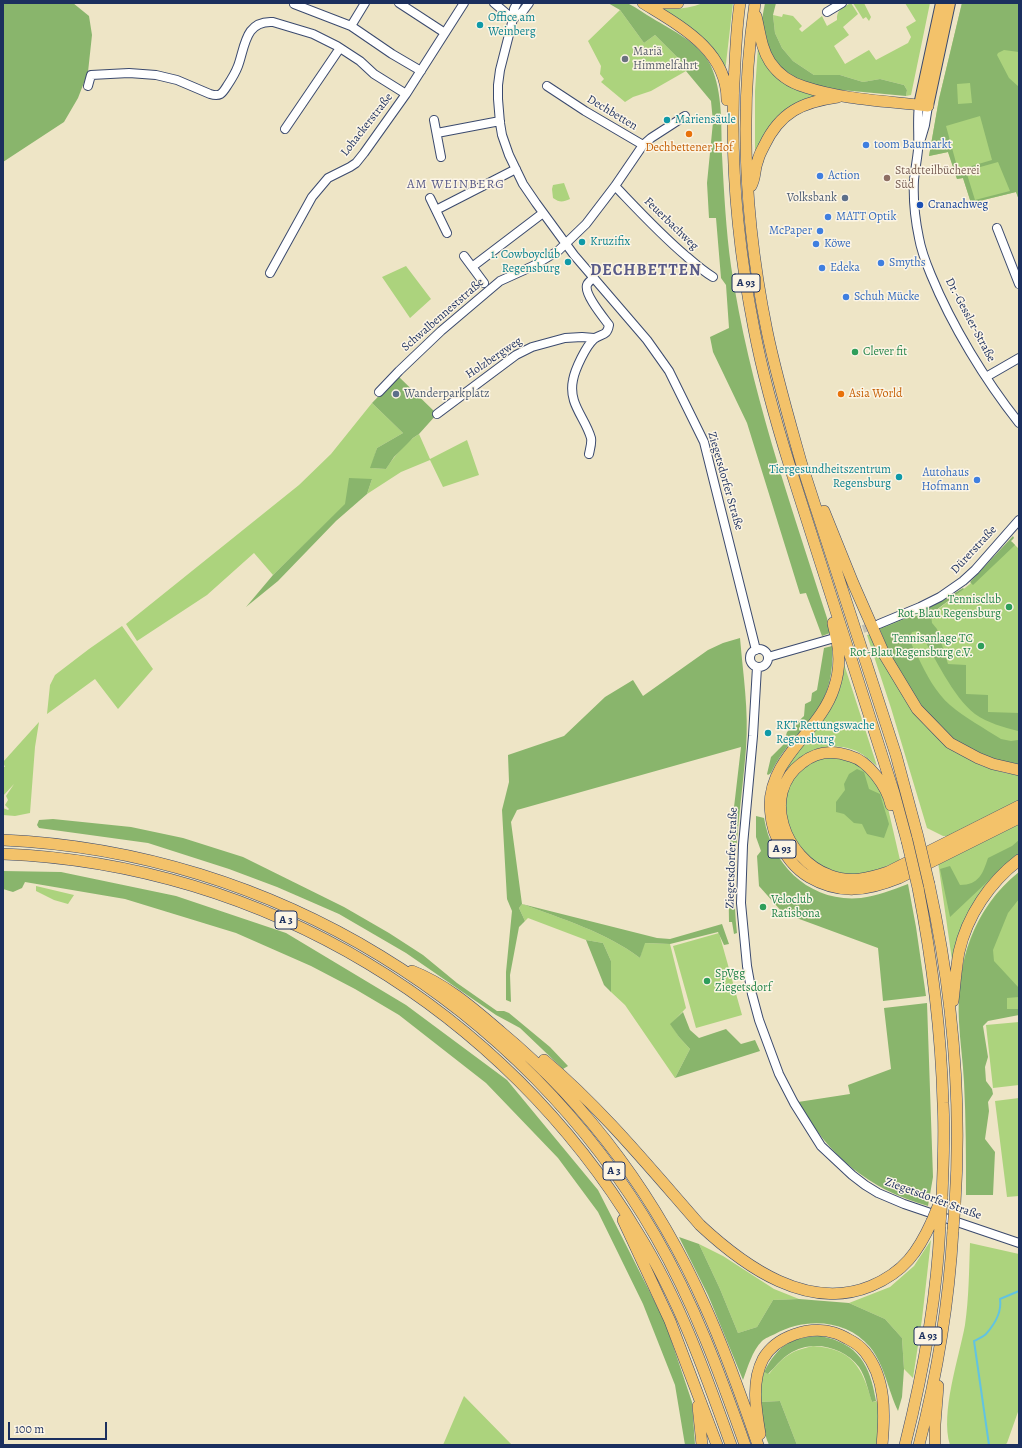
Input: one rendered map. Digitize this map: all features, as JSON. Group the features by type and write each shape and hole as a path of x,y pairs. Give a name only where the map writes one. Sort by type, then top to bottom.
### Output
{"highway":[{"path":"643,3 675,23 696,39 718,63 727,90 727,119 732,131"},
{"path":"659,3 678,3"},
{"name":"A 93","path":"740,3 733,86 732,131 736,199 746,283 754,330 780,433 832,602 848,647 894,793 918,888 934,987 940,1045 944,1104 942,1198"},
{"path":"754,5 763,48 775,69 783,76 804,87 846,96 924,105"},
{"name":"A 93","path":"754,5 747,72 746,124 748,190 752,230 767,331 801,462 893,748 918,837 929,884 943,958 951,1020 957,1110 955,1204 948,1290 937,1363 919,1445"},
{"path":"748,190 755,180 757,160 777,124 790,112 808,103 846,96"},
{"path":"801,462 813,480 853,584 885,656 917,709 950,743 993,764 1019,770"},
{"name":"A 93","path":"832,602 833,624 838,641 839,665 834,689 823,712 790,753 780,768 771,792 770,812 773,828 780,845 791,862 803,873 830,886 853,890 863,889 885,884 899,878 1019,818"},
{"name":"A 93","path":"903,830 896,823 891,802 875,773 853,756 839,752 817,754 799,765 792,772 785,783 782,794 781,808 782,821 787,837 802,859 814,868 829,875 844,879 859,880 871,878 888,872 1019,806"},
{"name":"A 3","path":"3,840 61,845 115,853 190,871 238,887 310,917 342,933 393,963 466,1015 520,1062 570,1115 616,1174 657,1238 688,1298 714,1359 745,1445"},
{"name":"A 3","path":"3,854 64,858 122,868 182,882 233,899 290,922 364,961 439,1011 478,1042 512,1073 552,1116 577,1145 615,1196 651,1256 680,1313 704,1370 731,1445"},
{"name":"A 93","path":"951,1020 960,950 968,926 985,896 1005,872 1019,860"},
{"name":"A 3","path":"393,963 432,980 461,999 482,1016 537,1064 561,1088 596,1127 615,1152 644,1193 675,1246 705,1305 740,1394 758,1445"},
{"name":"A 3","path":"482,1016 505,1030 528,1047 583,1095 645,1160 700,1225 715,1239 751,1266 794,1287 819,1294 849,1293 881,1282 895,1273 908,1261 922,1243 936,1223 942,1198"},
{"path":"615,1196 623,1220 670,1321 717,1445"},
{"name":"A 93","path":"905,1445 923,1367 936,1280 936,1223"},
{"path":"763,1445 755,1398 757,1379 763,1360 770,1350 783,1340 801,1332 819,1330 835,1332 853,1342 865,1351 874,1367 881,1386 883,1399 882,1445"},
{"name":"A 93","path":"935,1445 938,1384 937,1363"},
{"path":"696,1387 702,1445"}],"main road":[{"name":"Dr.-Gessler-Straße","path":"924,105 941,3"},
{"name":"Dr.-Gessler-Straße","path":"924,105 950,3"}],"street":[{"path":"351,26 365,3"},
{"path":"399,3 445,33"},
{"name":"Lohackerstraße","path":"270,273 312,197 328,178 356,163 406,94 464,3"},
{"path":"494,3 513,19 523,11 529,3"},
{"name":"Ziegetsdorfer Straße","path":"517,3 514,8 513,19 500,70 498,85 500,121 502,135 507,149 523,184 543,213 574,255 647,340 669,371 704,442 756,650"},
{"path":"828,12 842,3"},
{"path":"294,4 351,26 392,54 421,71"},
{"path":"88,86 91,76 129,73 156,75 177,80 216,96 222,94 238,66 248,35 259,23 273,22 313,34 340,48 360,61 374,74 406,94"},
{"path":"285,129 340,48"},
{"name":"Dechbetten","path":"547,86 585,111 643,145 651,138 685,116"},
{"name":"Dr.-Gessler-Straße","path":"924,105 925,126 918,149 914,181 914,205 922,250 944,304 986,378 1019,423"},
{"path":"434,120 441,157"},
{"path":"437,133 500,121"},
{"name":"Schwalbenneststraße","path":"380,392 399,371 441,331 500,281 533,266 558,251 586,224 615,186 643,145"},
{"path":"436,210 516,169"},
{"name":"Feuerbachweg","path":"615,186 650,224 705,272 713,276"},
{"path":"430,198 447,233"},
{"path":"472,267 543,213"},
{"path":"997,228 1019,284"},
{"path":"464,256 484,284"},
{"path":"589,454 591,439 574,405 572,393 573,380 580,361 594,338 605,334 609,325 589,296 586,289 588,283 594,278"},
{"name":"Holzbergweg","path":"437,414 516,355 532,347 565,338 594,338"},
{"path":"986,378 1019,358"},
{"name":"Dürerstraße","path":"879,624 940,597 963,581 975,570 1019,520"},
{"path":"768,657 831,639"},
{"path":"756,650 764,651 768,657 764,666 757,668 753,666 750,660 751,653 756,650"},
{"name":"Ziegetsdorfer Straße","path":"757,668 753,736 743,845 741,903 747,966 752,994 758,1020 779,1074 794,1103 821,1146 865,1185 878,1193 904,1204 1019,1242"}],"green space":[{"path":"3,3 73,3 89,16 92,35 88,72 78,98 64,122 3,162"},
{"path":"608,3 627,3 685,38 706,58 715,76 721,110 725,211 731,266 739,311 748,356 772,444 827,618 830,633 822,636 806,593 800,594 747,423 713,352 710,337 729,328 726,285 721,278 716,218 709,218 707,183 713,122 711,101 686,71 684,64 655,35 644,43 620,10"},
{"path":"703,3 733,3 725,72 658,8 670,9 692,7"},
{"path":"765,3 776,3 773,15 775,33 782,48 793,61 814,75 840,75 863,82 880,79 904,85 907,90 906,96 820,88 785,74 766,47 762,19"},
{"path":"851,3 858,14 843,27 849,35 834,46 845,64 869,50 876,60 908,43 911,37 906,27 916,21 905,3 930,3 911,95 906,96 907,90 904,85 880,79 863,82 840,75 814,75 793,61 782,48 775,33 773,15 782,17 783,14 793,16 802,26 799,29 802,32 822,16 827,26 837,20 841,9"},
{"path":"853,3 864,3 871,17 869,21 866,17 863,19"},
{"path":"962,3 1019,3 1019,200 1016,192 971,203 963,178 957,179 948,152 929,156 939,99"},
{"path":"962,3 1019,3 1019,52 1004,50 997,55 1009,78 1019,87 1019,200 1016,192 971,203 963,178 957,179 948,152 929,156 939,99","holes":["970,83 972,103 958,104 957,84","980,116 992,160 958,170 946,126","998,162 1010,191 975,200 966,171"]},
{"path":"620,10 644,43 655,35 684,64 686,71 651,91 633,97 625,102 601,82 604,79 600,74 601,66 588,41"},
{"path":"758,47 821,95 809,98 755,155 755,91"},
{"path":"564,183 570,199 563,201 555,200 553,198 553,185"},
{"path":"406,266 431,299 410,318 382,277"},
{"path":"398,376 437,414 419,434 394,457 386,469 370,468 377,448 403,433 372,403"},
{"path":"372,403 403,433 377,448 371,468 386,469 409,441 419,434 430,459 467,440 479,475 443,487 430,460 401,472 367,494 372,479 273,575 254,553 207,595 137,641 126,624 299,485 331,454"},
{"path":"349,478 372,479 367,494 336,521 278,581 246,607 273,575 345,504"},
{"path":"1013,536 1014,538 1011,541 1015,545 973,585 970,582"},
{"path":"1010,542 1012,542 1019,549 1019,766 890,654 879,628 928,608 932,614 970,584"},
{"path":"963,588 964,589 931,614 932,623 937,629 948,664 966,665 966,694 988,695 988,712 1019,713 1019,734 1018,731 985,720 967,707 944,676 920,632 912,632 912,645 932,683 940,695 950,705 968,719 1001,739 1011,741 1018,740 1019,737 1019,766 988,758 953,739 933,721 910,690 890,654 880,629 923,611"},
{"path":"122,626 153,669 118,709 95,679 47,714 50,685 55,675"},
{"path":"870,634 948,748 982,766 1005,773 1019,775 1019,802 949,836 943,836 927,828 891,708 867,635"},
{"path":"740,638 747,734 735,863 735,909 737,933 734,934 732,922 729,922 728,859 741,747 517,810 511,822 522,904 519,908 525,921 519,927 510,975 511,1002 506,1000 506,972 512,911 507,899 502,810 509,782 508,755 564,736 605,697 633,680 643,696 708,650 723,643"},
{"path":"832,646 830,682 824,698 815,714 785,749 771,773 768,775 771,757 783,745 787,732 804,716 805,704 811,701 812,693 817,690 824,648"},
{"path":"844,664 877,766 854,750 842,747 818,749 798,760 783,779 779,790 778,780 786,765 832,707 840,688"},
{"path":"39,722 35,747 30,813 15,816 3,815 3,808 9,809 5,805 8,800 6,796 14,784 3,796 3,767 5,767 3,762"},
{"path":"838,756 854,761 878,784 887,804 900,860 868,872 848,875 833,872 819,865 807,855 796,842 789,828 785,813 785,798 790,783 809,762 821,758"},
{"path":"857,769 864,772 869,789 880,794 889,824 884,838 867,834 862,824 854,823 844,814 836,812 836,802 845,790 844,784 849,774"},
{"path":"756,816 764,818 768,835 785,866 810,888 843,898 861,898 890,891 908,884 926,996 883,1001 878,948 783,913 759,886 757,856 761,851 756,837"},
{"path":"53,819 131,827 183,838 243,857 344,907 389,933 423,955 457,983 497,1011 509,1013 550,1047 568,1066 563,1069 520,1028 496,1015 406,953 339,914 277,887 229,869 148,843 39,828 37,825 39,820"},
{"path":"1019,821 1019,854 1005,865 952,960 938,862"},
{"path":"1019,840 1019,854 1005,865 950,917 940,869 950,866 960,885 972,883 982,873 988,858 1012,846"},
{"path":"3,871 61,872 176,896 286,933 406,1005 507,1080 598,1190 665,1322 692,1402 695,1445 685,1445 675,1385 643,1304 598,1212 558,1158 486,1083 399,1015 355,989 311,966 236,933 125,899 25,882 22,888 13,892 3,889"},
{"path":"1019,872 1019,1014 959,1020 962,972 966,951 976,925 990,902"},
{"path":"1019,872 1019,899 1008,913 993,950 994,961 1019,988 1019,997 1007,998 1007,1009 1019,1009 1019,1015 988,1021 983,1026 988,1057 985,1067 986,1081 992,1089 993,1094 988,1102 989,1111 985,1139 995,1152 993,1195 966,1195 965,1096 959,1022 961,979 971,939 979,920 1003,887"},
{"path":"36,886 74,895 68,904 54,900 36,891"},
{"path":"522,904 598,933 640,958 644,943 670,944 686,1008 671,1024 679,1037 690,1049 675,1078 625,1005 611,992 611,961 603,943 586,940 528,918 525,921 519,908"},
{"path":"522,904 657,938 670,939 722,924 729,944 724,945 718,932 670,944 645,943 640,958 598,933"},
{"name":"SpVgg Ziegetsdorf","path":"719,933 742,1015 696,1028 673,946"},
{"path":"586,940 603,943 611,961 611,992 604,985"},
{"path":"927,1003 933,1177 928,1206 906,1199 887,1190 852,1168 823,1139 798,1102 850,1094 848,1085 891,1069 884,1008"},
{"path":"683,1012 690,1030 699,1038 726,1029 741,1044 755,1040 760,1051 675,1078 690,1049 670,1024"},
{"path":"1019,1022 1019,1085 993,1088 986,1025"},
{"path":"1019,1098 1019,1196 1007,1197 995,1101"},
{"path":"679,1237 699,1244 738,1333 757,1327 773,1300 799,1299 849,1303 885,1319 902,1338 904,1369 902,1397 898,1411 883,1370 875,1354 861,1338 838,1326 812,1323 799,1325 765,1339 753,1354 743,1380 708,1295"},
{"path":"931,1240 922,1319 913,1378 904,1369 902,1338 885,1319 849,1303 890,1287 914,1266"},
{"path":"970,1243 1019,1254 1019,1409 1005,1445 950,1445 947,1417 952,1385 965,1325 969,1284"},
{"path":"699,1244 723,1256 774,1289 799,1299 773,1300 757,1327 738,1333"},
{"path":"821,1336 845,1344 860,1358 870,1377 876,1401 872,1402 859,1367 844,1354 826,1347 817,1346 798,1349 783,1358 768,1374 764,1372 775,1355 786,1344 801,1338"},
{"path":"813,1346 838,1351 854,1362 864,1379 872,1402 878,1401 879,1420 877,1445 797,1445 780,1401 760,1402 761,1383 764,1372 769,1374 788,1355"},
{"path":"464,1396 512,1445 443,1445"},
{"path":"780,1401 797,1445 769,1445 767,1440 760,1402"}],"waterway":[{"path":"989,1445 974,1341 986,1334 992,1327 999,1313 1000,1299 1019,1291"}],"tunnel":[{"path":"840,636 876,625"}],"place":[{"name":"Office am Weinberg","path":"480,25"},
{"name":"Mariä Himmelfahrt","path":"625,59"},
{"name":"Mariensäule","path":"667,120"},
{"name":"Dechbettener Hof","path":"689,134"},
{"name":"toom Baumarkt","path":"866,145"},
{"name":"Action","path":"820,176"},
{"name":"Stadtteilbücherei Süd","path":"887,178"},
{"name":"Volksbank","path":"845,198"},
{"name":"Cranachweg","path":"920,205"},
{"name":"MATT Optik","path":"828,217"},
{"name":"McPaper","path":"820,231"},
{"name":"Kruzifix","path":"582,242"},
{"name":"Köwe","path":"816,244"},
{"name":"1. Cowboyclub Regensburg","path":"568,262"},
{"name":"Smyths","path":"881,263"},
{"name":"Edeka","path":"822,268"},
{"name":"Schuh Mücke","path":"846,297"},
{"name":"Clever fit","path":"855,352"},
{"name":"Wanderparkplatz","path":"396,394"},
{"name":"Asia World","path":"841,394"},
{"name":"Tiergesundheitszentrum Regensburg","path":"899,477"},
{"name":"Autohaus Hofmann","path":"977,480"},
{"name":"Tennisclub Rot-Blau Regensburg","path":"1009,607"},
{"name":"Tennisanlage TC Rot-Blau Regensburg e.V.","path":"981,646"},
{"name":"RKT Rettungswache Regensburg","path":"768,733"},
{"name":"Veloclub Ratisbona","path":"763,907"},
{"name":"SpVgg Ziegetsdorf","path":"707,981"}],"district":[{"name":"AM WEINBERG","path":"456,185"},
{"name":"DECHBETTEN","path":"646,271"}]}
